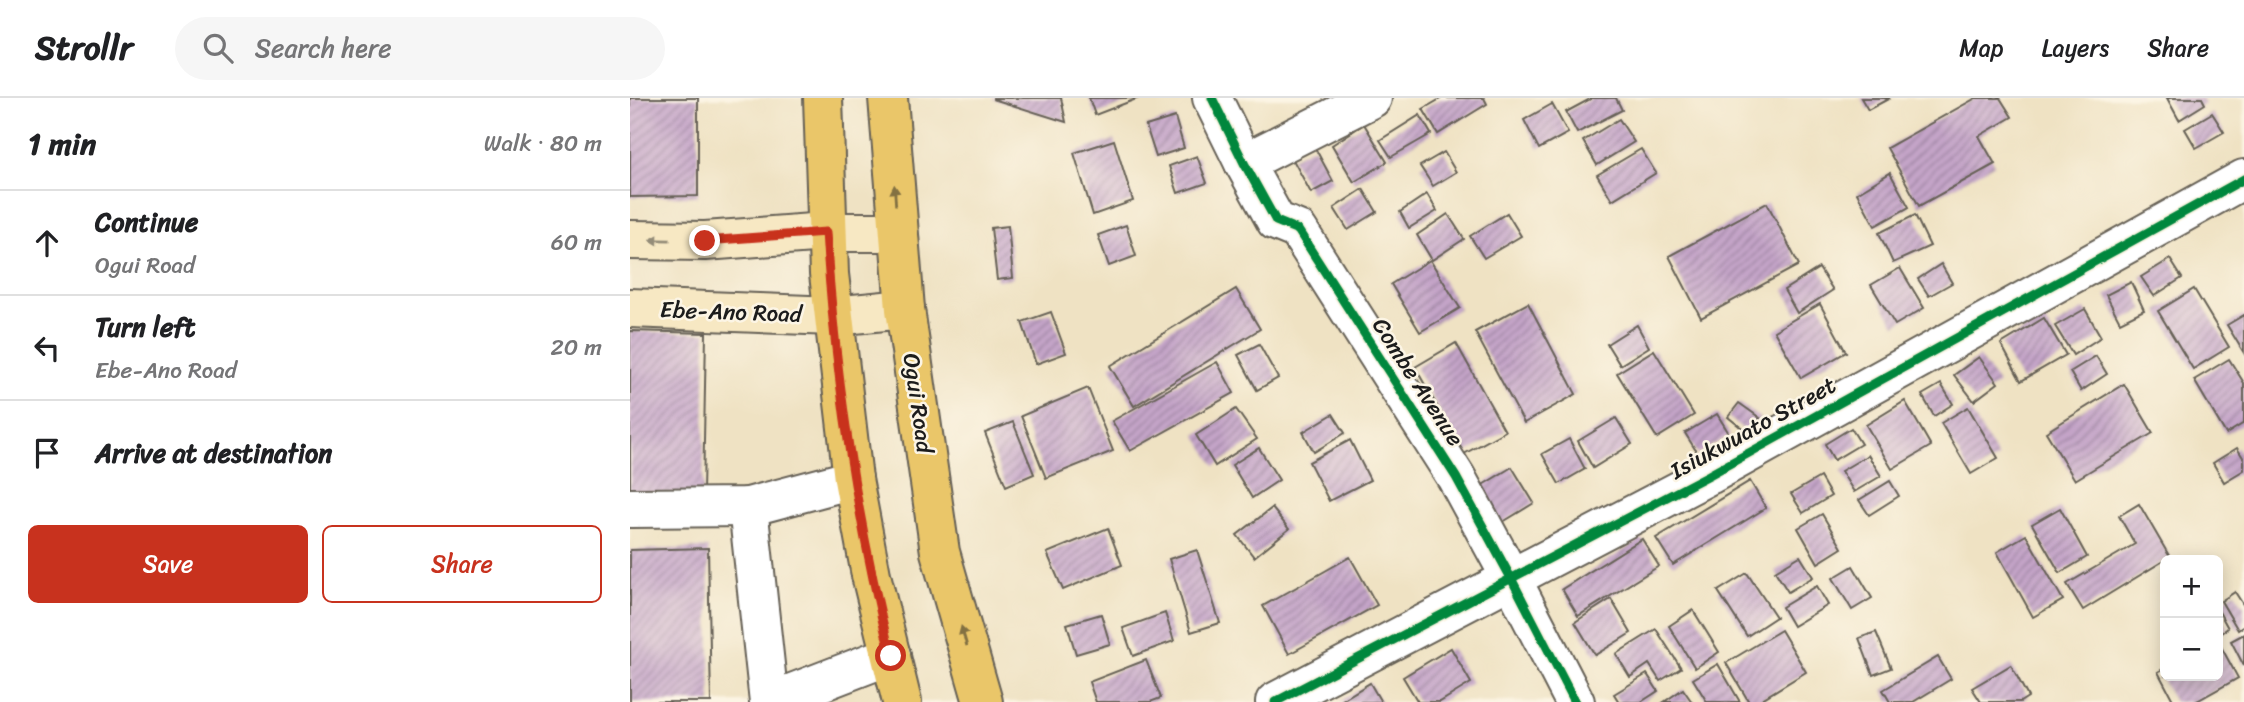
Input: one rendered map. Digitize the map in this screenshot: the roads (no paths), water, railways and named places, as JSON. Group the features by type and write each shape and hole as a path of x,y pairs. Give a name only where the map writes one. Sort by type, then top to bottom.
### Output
{"main road":[{"path":"823,98 826,232 833,316 853,479 871,575 902,702"},
{"name":"Ogui Road","path":"888,98 905,309 940,552 983,702"},
{"path":"630,240 705,241 826,232 898,232"},
{"name":"Ebe-Ano Road","path":"630,308 833,316 905,309"}],"street":[{"name":"Combe Avenue","path":"1212,98 1276,220 1298,230 1456,477 1575,702"},
{"path":"1244,163 1372,98"},
{"name":"Isiukwuato Street","path":"1275,702 1709,475 2244,179"},
{"path":"630,508 748,507 853,479"},
{"path":"748,507 769,702 891,656"}]}
